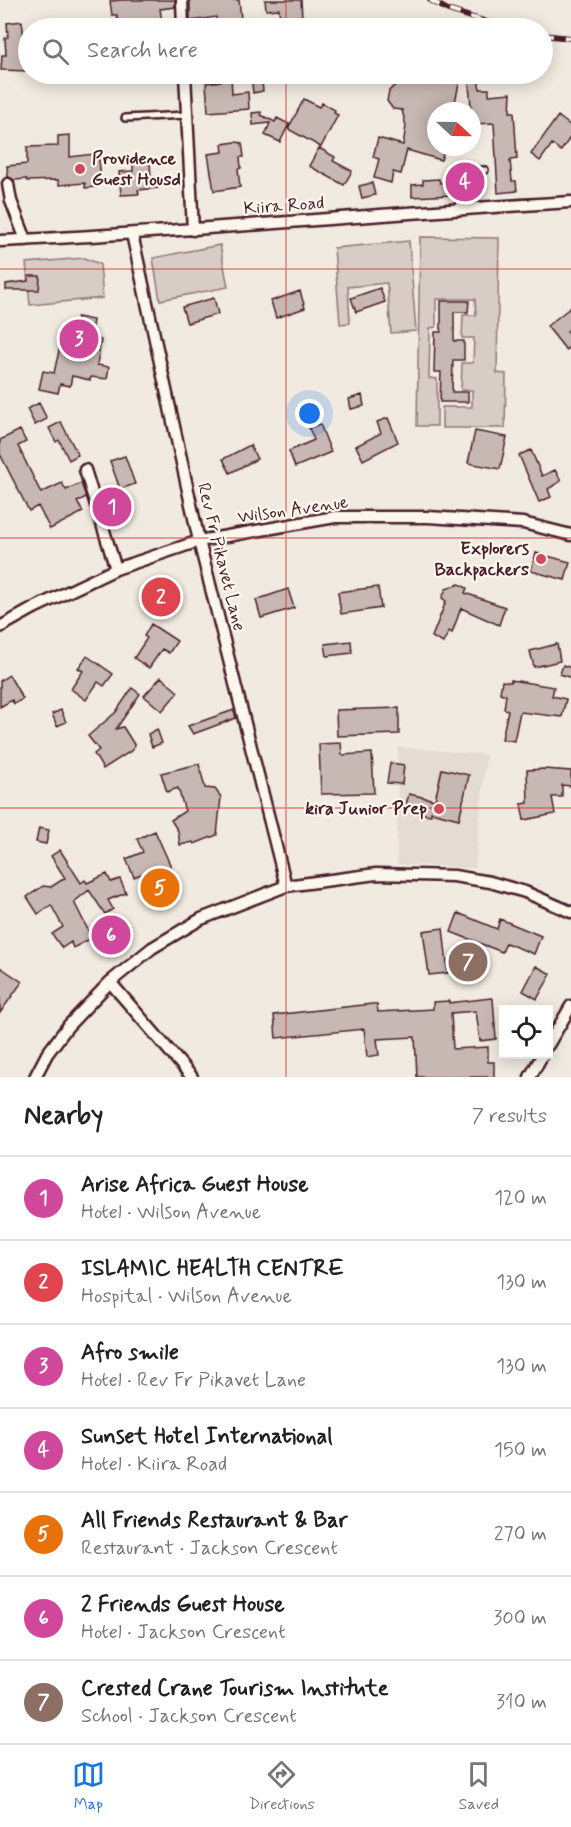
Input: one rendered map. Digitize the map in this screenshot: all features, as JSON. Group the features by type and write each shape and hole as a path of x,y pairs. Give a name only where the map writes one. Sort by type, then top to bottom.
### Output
{"street":[{"path":"182,0 183,18"},
{"path":"186,84 193,230"},
{"path":"8,184 11,201 26,240"},
{"name":"Kiira Road","path":"0,241 193,230 571,202"},
{"name":"Rev Fr Pikavet Lane","path":"132,234 199,541 286,886"},
{"path":"85,470 116,569"},
{"name":"Wilson Avenue","path":"0,627 116,569 199,541 335,517 428,517 511,522 571,535"},
{"path":"34,1077 47,1054 68,1026 110,982 152,948 201,919 286,886 376,874 454,876 490,882 525,892 571,912"},
{"path":"110,982 192,1077"},
{"path":"553,1038 571,1006"},
{"path":"530,1077 540,1059"}],"lane":[{"path":"125,118 187,115"},
{"path":"459,209 459,182 464,171 485,170"}],"shaded area":[{"path":"420,237 499,238 497,373 506,374 505,428 442,428 442,407 472,407 472,390 461,390 462,363 473,363 474,338 462,338 463,315 476,315 475,299 436,299 436,327 430,328 429,378 437,379 437,426 417,426"},
{"path":"409,241 416,331 391,333 387,283 348,287 350,323 340,324 334,248"},
{"path":"220,245 228,287 160,300 153,258"},
{"path":"84,258 100,264 103,298 30,305 26,263"},
{"name":"kira Junior Prep","path":"398,747 486,755 475,868 397,864"}],"building":[{"path":"175,0 175,7 160,9 162,18 117,18 117,15 112,15 110,1"},
{"path":"190,0 239,0 241,18 190,18"},
{"path":"265,0 301,0 302,17 280,18 279,9 266,10"},
{"path":"18,22 18,71 1,70 2,55 6,55 7,23"},
{"path":"206,84 231,84 232,94 248,92 249,109 208,112"},
{"path":"252,84 262,84 263,91 253,93"},
{"path":"396,84 459,84 455,102 427,102 427,156 407,150 401,174 393,172 391,183 374,178 379,159 373,157 378,138 403,145 406,126 402,110 393,109 387,101 389,91"},
{"path":"469,84 479,84 480,89 489,89 489,95 511,93 510,112 514,112 517,159 510,160 512,181 516,181 517,191 498,193 494,123 481,124 481,102 471,102"},
{"path":"304,99 319,107 322,103 335,110 334,113 338,115 321,147 288,129"},
{"path":"261,112 261,115 275,122 277,118 289,124 280,142 265,135 270,123 253,125 252,113"},
{"path":"558,116 571,126 571,136 561,151 552,144 540,161 531,154"},
{"path":"70,135 70,157 94,154 94,159 99,159 101,181 95,182 96,187 85,188 85,183 59,185 58,180 27,181 27,179 14,180 8,177 7,166 27,164 27,147 58,146 58,136"},
{"path":"242,143 244,157 240,157 241,168 238,169 240,187 214,191 208,154 223,152 222,144"},
{"path":"319,148 335,157 333,161 352,171 344,185 309,166"},
{"path":"427,156 442,156 441,160"},
{"path":"150,162 151,178 158,177 158,188 138,190 139,194 121,195 119,172 133,171 133,164"},
{"path":"439,179 440,183 451,182 452,195 412,197 412,185 423,184 423,180"},
{"path":"372,183 375,195 362,198 359,186"},
{"path":"28,276 40,276 39,290 6,290 6,284 28,281"},
{"path":"380,288 385,302 356,312 351,298"},
{"path":"300,291 305,308 276,318 271,301"},
{"path":"214,298 218,314 187,323 182,307"},
{"path":"441,301 469,301 468,312 454,312 454,341 464,341 464,360 453,360 452,392 468,392 468,402 440,402 441,372 434,372 435,332 441,332"},
{"path":"571,307 571,328 567,331 571,337 571,345 566,350 547,326"},
{"path":"77,317 93,320 90,338 101,340 97,365 109,367 107,379 91,377 90,380 72,376 70,386 60,384 58,393 39,389 43,371 54,373 63,333 74,334"},
{"path":"362,395 364,406 351,409 349,399"},
{"path":"39,403 47,419 35,425 27,409"},
{"path":"388,418 398,442 363,460 356,446 381,433 377,422"},
{"path":"61,422 78,455 69,460 59,440 56,442 49,428"},
{"path":"320,424 331,452 295,467 289,451 314,440 309,428"},
{"path":"20,430 26,442 18,446 41,493 62,483 66,490 81,483 86,497 77,502 83,512 50,529 38,506 29,511 0,454 0,440"},
{"path":"475,431 507,437 500,469 468,463"},
{"path":"250,445 257,459 230,473 223,459"},
{"path":"531,450 542,476 555,470 561,481 548,489 551,497 539,502 519,455"},
{"path":"125,456 135,484 120,489 110,461"},
{"path":"536,553 570,562 565,580 531,571"},
{"path":"459,584 467,588 465,593 505,607 499,625 461,608 452,633 449,631 443,643 432,637 446,601 442,598 446,589"},
{"path":"378,587 381,608 341,614 338,592"},
{"path":"288,589 294,608 261,618 256,600"},
{"path":"151,624 177,641 169,653 162,649 149,668 134,658 147,638 144,636"},
{"path":"351,641 352,653 327,656 325,644"},
{"path":"557,644 560,661 534,667 530,651"},
{"path":"87,656 113,674 104,686 98,682 86,700 71,689 83,671 78,668"},
{"path":"563,665 571,668 571,678 560,674"},
{"path":"9,675 23,699 14,704 12,700 0,707 0,681"},
{"path":"161,677 178,692 162,711 144,696"},
{"path":"511,680 554,687 552,696 566,699 562,717 520,712 514,741 502,739 508,710 504,709 506,695 500,693 502,681 511,682"},
{"path":"132,688 140,694 116,729 123,727 135,746 103,769 94,754 99,750 88,736 116,712"},
{"path":"399,708 399,734 337,736 336,710"},
{"path":"61,710 66,722 57,726 52,714"},
{"path":"234,710 236,718 193,734 188,726"},
{"path":"157,729 162,743 152,747 148,734"},
{"path":"341,743 342,755 372,753 374,793 321,794 319,744"},
{"path":"390,763 404,765 402,784 387,783"},
{"path":"199,764 205,788 215,789 221,797 217,835 194,844 193,842 180,845 178,831 171,820 185,811 178,788 167,792 161,773"},
{"path":"442,769 469,775 459,819 431,812 431,815 418,813 405,808 409,794 435,800"},
{"path":"527,770 571,771 571,786 562,785 562,797 552,797 555,814 524,820 521,804 528,803"},
{"path":"39,828 49,830 46,844 36,842"},
{"path":"155,831 177,880 167,884 161,870 152,874 151,870 134,877 126,859 143,852 137,839"},
{"path":"60,850 81,883 85,880 87,883 107,874 111,882 120,879 126,893 108,900 113,909 105,914 89,890 74,902 92,938 73,948 71,942 62,948 52,934 63,927 51,905 38,914 27,897 43,886 51,887 65,878 51,856"},
{"path":"458,913 497,929 500,919 541,936 534,954 506,943 502,952 451,932"},
{"path":"443,928 448,973 429,975 423,931"},
{"path":"536,966 551,974 537,999 523,991"},
{"path":"0,967 22,982 0,1013"},
{"path":"493,999 496,1039 480,1041 476,1011 451,1013 453,1049 488,1047 488,1062 494,1062 494,1077 417,1077 415,1037 377,1039 379,1055 367,1057 364,1029 276,1038 274,1015 372,1004 377,1004 378,1012 433,1009 433,1002 449,1001 449,1003"}],"railway":[{"path":"430,0 448,10 474,18"},
{"path":"553,36 571,38"}],"place":[{"name":"Providence Guest Housd","path":"80,169"},
{"name":"Sunset Hotel International","path":"465,182"},
{"name":"Afro smile","path":"79,339"},
{"name":"Arise Africa Guest House","path":"112,507"},
{"name":"Explorers Backpackers","path":"541,559"},
{"name":"ISLAMIC HEALTH CENTRE","path":"161,597"},
{"name":"kira Junior Prep","path":"439,809"},
{"name":"All Friends Restaurant & Bar","path":"160,888"},
{"name":"2 Friends Guest House","path":"111,935"},
{"name":"Crested Crane Tourism Institute","path":"468,962"}]}
